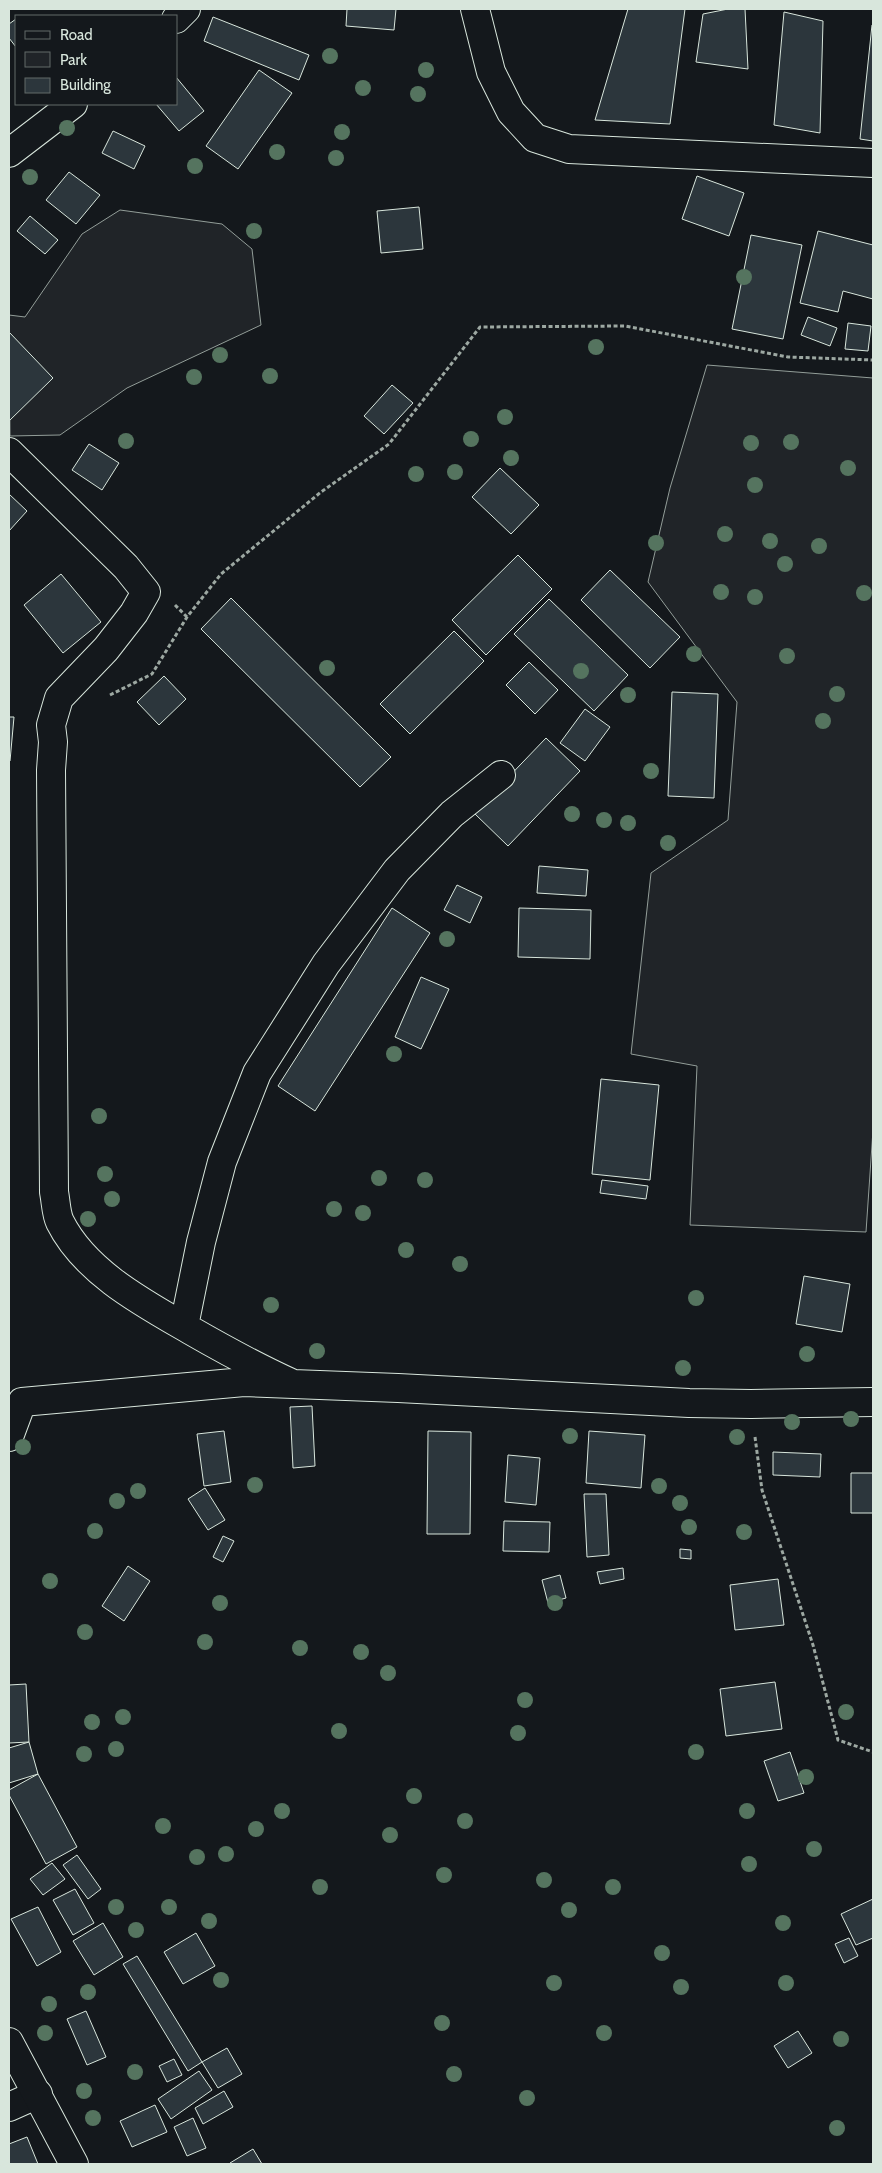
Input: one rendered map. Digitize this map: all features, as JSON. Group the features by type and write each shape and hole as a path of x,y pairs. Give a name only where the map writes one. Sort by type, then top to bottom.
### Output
{"street":[{"path":"475,9 491,72 511,112 535,138 569,149 873,163"},
{"path":"9,153 72,105"},
{"path":"9,452 126,567 146,592 134,613 106,649 59,698 51,725 53,742 51,780 54,1192 59,1220 70,1239 90,1261 131,1294 247,1362 290,1383"},
{"path":"184,1326 201,1242 222,1162 258,1073 326,964 396,870 452,814 501,775"},
{"path":"9,1438 22,1402 244,1382 751,1404 873,1402"},
{"path":"9,2042 74,2164"},
{"path":"9,2107 38,2094"}],"path":[{"path":"102,700 152,674 187,617 222,574 321,492 389,444 480,327 626,326 788,358 873,360"},
{"path":"751,1404 762,1490 813,1645 838,1740 873,1752"}],"green space":[{"path":"120,210 222,224 252,249 261,325 127,388 60,435 10,436 9,315 25,317 82,234"},
{"path":"707,365 873,378 873,1130 866,1232 690,1225 697,1066 631,1054 651,873 728,820 737,702 648,582 670,488"}],"building":[{"path":"347,9 396,9 394,30 346,26"},
{"path":"628,9 685,9 670,124 595,120"},
{"path":"728,9 745,9 748,69 696,62 703,14"},
{"path":"784,12 823,21 820,133 774,125"},
{"path":"213,17 309,55 299,80 204,41"},
{"path":"15,20 15,46 9,38 9,24"},
{"path":"873,25 873,141 860,139"},
{"path":"259,70 292,93 238,169 206,146"},
{"path":"178,79 204,111 179,131 157,105 178,105"},
{"path":"113,131 145,146 134,169 102,153"},
{"path":"69,172 100,195 76,224 46,200"},
{"path":"697,176 744,193 729,236 682,219"},
{"path":"419,207 423,249 381,253 377,211"},
{"path":"30,216 58,240 45,254 17,231"},
{"path":"818,231 873,245 873,299 843,291 838,312 800,303"},
{"path":"751,235 802,245 783,339 732,329"},
{"path":"808,317 837,328 830,346 801,335"},
{"path":"848,323 871,326 868,351 845,349"},
{"path":"9,332 53,378 9,421"},
{"path":"392,385 413,403 384,434 364,416"},
{"path":"89,444 119,463 102,490 72,470"},
{"path":"500,468 539,505 511,534 472,497"},
{"path":"9,494 27,511 9,531"},
{"path":"518,555 552,589 486,655 452,620"},
{"path":"610,570 680,637 650,668 581,600"},
{"path":"61,574 101,622 63,653 24,605"},
{"path":"231,598 391,757 360,787 201,629"},
{"path":"549,599 628,675 594,711 514,634"},
{"path":"454,631 484,661 410,734 380,704"},
{"path":"529,662 558,690 535,714 506,685"},
{"path":"164,676 186,699 159,725 137,702"},
{"path":"672,692 718,694 714,798 668,796"},
{"path":"585,709 610,727 585,761 560,743"},
{"path":"9,717 14,717 10,761 9,761"},
{"path":"546,738 580,771 508,846 474,813"},
{"path":"539,866 588,870 586,896 537,893"},
{"path":"457,885 482,897 470,923 444,910"},
{"path":"392,908 430,933 315,1111 278,1086"},
{"path":"519,908 591,910 590,959 518,957"},
{"path":"421,977 449,989 421,1049 395,1037"},
{"path":"601,1079 659,1085 650,1180 592,1174"},
{"path":"602,1180 648,1186 646,1199 600,1193"},
{"path":"804,1276 850,1284 842,1332 796,1324"},
{"path":"312,1406 315,1466 293,1468 290,1407"},
{"path":"224,1431 231,1482 204,1486 197,1434"},
{"path":"428,1431 471,1432 470,1534 427,1534"},
{"path":"589,1431 645,1435 641,1488 586,1483"},
{"path":"773,1452 821,1454 820,1477 773,1475"},
{"path":"508,1455 540,1458 536,1505 505,1502"},
{"path":"851,1473 873,1473 873,1513 851,1513"},
{"path":"205,1488 225,1520 208,1530 188,1499"},
{"path":"584,1494 606,1494 609,1555 587,1557"},
{"path":"504,1521 550,1522 549,1552 503,1551"},
{"path":"223,1536 234,1541 223,1562 213,1557"},
{"path":"680,1549 691,1550 691,1559 680,1558"},
{"path":"128,1566 150,1581 124,1621 102,1606"},
{"path":"623,1568 624,1579 600,1584 597,1572"},
{"path":"560,1575 566,1598 548,1603 542,1580"},
{"path":"778,1579 784,1625 735,1630 730,1585"},
{"path":"775,1682 782,1729 726,1736 720,1689"},
{"path":"26,1684 29,1742 9,1743 9,1685"},
{"path":"29,1742 38,1774 9,1783 9,1748"},
{"path":"790,1752 804,1793 778,1801 764,1761"},
{"path":"38,1774 77,1847 46,1864 9,1795 9,1790"},
{"path":"77,1855 101,1889 88,1899 63,1865"},
{"path":"52,1863 65,1879 43,1895 30,1879"},
{"path":"75,1889 94,1923 73,1935 53,1900"},
{"path":"873,1899 873,1938 856,1945 841,1914"},
{"path":"38,1907 61,1952 37,1966 11,1919"},
{"path":"103,1923 123,1957 94,1975 73,1941"},
{"path":"196,1933 215,1966 183,1984 164,1952"},
{"path":"849,1938 858,1956 844,1963 835,1944"},
{"path":"137,1956 202,2062 188,2071 123,1964"},
{"path":"86,2011 106,2057 87,2065 67,2019"},
{"path":"798,2031 812,2053 788,2068 774,2046"},
{"path":"227,2048 242,2074 218,2088 202,2062"},
{"path":"174,2059 182,2075 167,2082 159,2066"},
{"path":"199,2071 212,2090 171,2119 158,2099"},
{"path":"224,2091 233,2107 203,2124 195,2108"},
{"path":"155,2105 167,2132 132,2147 120,2121"},
{"path":"193,2118 206,2148 187,2156 174,2127"},
{"path":"27,2137 38,2164 9,2164 9,2144"},
{"path":"253,2149 262,2164 230,2163"}]}
